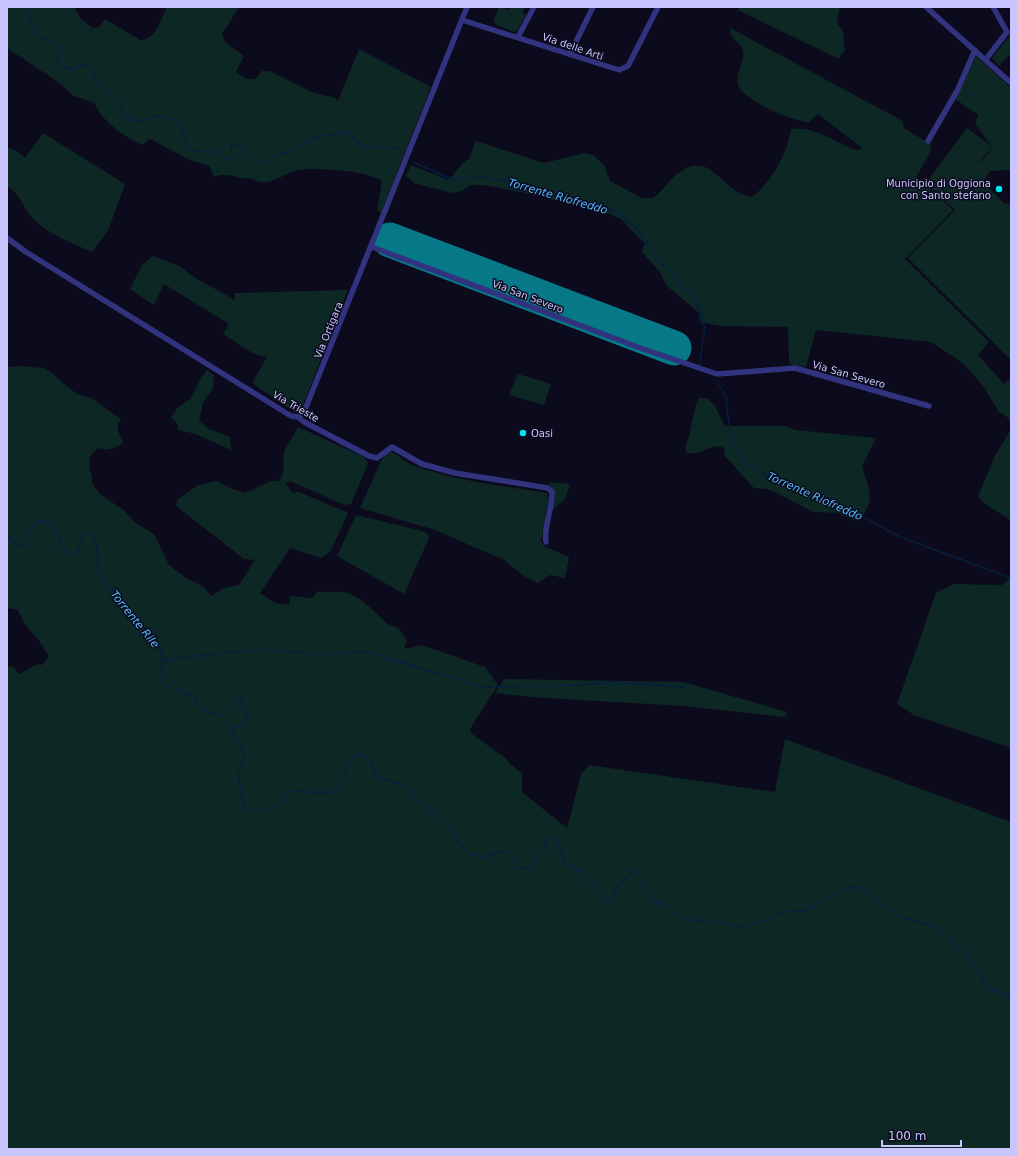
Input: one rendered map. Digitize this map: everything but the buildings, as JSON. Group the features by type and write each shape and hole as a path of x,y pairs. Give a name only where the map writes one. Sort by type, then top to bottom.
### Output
{"street":[{"path":"372,247 468,7"},
{"path":"518,37 534,7"},
{"path":"570,54 593,7"},
{"name":"Via delle Arti","path":"462,20 518,37 615,70 628,66 658,7"},
{"path":"926,7 1011,83"},
{"path":"986,60 1007,32 993,7"},
{"path":"928,141 957,91 975,50"},
{"name":"Via Trieste","path":"7,238 26,252 145,326 230,376 291,416 298,417 304,422 369,456 377,458 392,447 422,464 455,474 548,488 552,492 553,499 545,534 546,542"},
{"name":"Via San Severo","path":"372,247 643,349 717,374 795,368 929,406"},
{"name":"Via Ortigara","path":"298,417 304,412 372,247"}],"green space":[{"path":"7,7 74,7 81,19 93,28 99,27 105,19 140,40 150,37 154,33 167,7 239,7 222,34 225,42 244,56 236,72 247,79 255,79 262,71 270,71 314,93 333,97 338,101 359,49 431,87 381,213 377,210 382,181 366,175 354,172 306,169 294,171 275,180 266,182 259,182 254,179 228,175 214,177 209,166 190,160 150,139 142,145 134,141 108,123 94,103 72,95 61,84 7,48"},
{"path":"499,7 509,10 510,7 525,7 523,13 526,15 517,31 514,32 498,26 493,22"},
{"path":"740,7 840,7 837,23 843,31 845,51 841,54 839,59 738,10"},
{"path":"730,28 899,119 903,122 904,128 930,144 931,151 916,177 953,210 905,259 989,342 978,355 1004,384 1011,378 1011,422 1007,417 999,412 984,387 963,363 931,342 816,330 806,367 789,364 788,327 721,326 700,322 699,313 667,286 659,271 641,251 645,244 622,220 604,211 564,201 552,200 542,196 483,185 471,185 462,191 453,193 416,184 406,176 411,165 448,180 463,163 469,159 476,141 544,163 585,153 593,155 604,165 610,181 642,198 653,198 676,175 685,169 695,166 703,166 711,170 733,189 741,194 751,197 765,185 777,167 786,147 791,129 815,132 852,149 858,150 862,148 818,114 809,122 802,121 771,110 743,93 739,87 737,78 743,51 731,35"},
{"path":"1011,34 1011,53 999,66 992,58"},
{"path":"976,56 1011,88 1011,170 990,171 983,182 1005,204 1011,204 1011,356 1009,358 908,258 955,210 926,183 967,128 991,146 975,124 978,115 955,99","holes":["993,148 981,162 980,161"]},
{"path":"43,133 125,184 108,231 92,252 62,238 40,225 30,216 16,194 7,186 7,147 17,151 25,158"},
{"path":"153,256 181,267 192,276 235,300 235,293 348,290 301,410 296,413 252,383 267,357 254,354 223,334 229,324 164,284 154,305 130,289 142,265"},
{"path":"20,366 44,368 77,394 91,398 121,419 118,426 118,431 123,443 111,449 105,450 98,448 90,456 89,462 93,485 100,494 125,511 134,522 154,534 169,565 186,578 204,587 211,596 224,588 239,585 255,560 244,559 176,506 177,500 198,485 217,481 230,488 245,493 271,481 279,481 283,473 284,451 298,427 364,457 368,464 351,504 344,505 290,481 286,484 292,493 299,492 348,513 331,551 321,558 290,548 260,593 275,603 289,605 290,596 312,598 318,591 343,592 350,594 362,601 388,624 399,629 407,642 404,649 422,645 485,667 498,685 470,729 472,734 508,760 510,764 522,773 522,792 567,828 581,774 589,765 775,792 785,739 1011,822 1011,1149 7,1149 7,666 14,667 19,674 38,664 42,665 49,656 40,642 24,623 18,610 7,608 7,367"},
{"path":"207,370 214,375 213,388 203,403 199,421 209,429 230,437 231,450 196,434 178,430 177,423 171,418 177,408 190,399"},
{"path":"518,374 551,384 544,405 509,395"},
{"path":"699,398 707,398 715,406 725,426 785,426 796,430 876,438 862,466 870,495 868,507 864,514 858,522 837,513 813,512 777,493 766,489 754,488 725,456 724,448 714,447 697,453 687,453 685,447 688,441 696,404"},
{"path":"1011,429 1011,521 985,504 978,496 995,456"},
{"path":"388,451 392,452 411,465 448,476 547,493 549,499 541,541 544,546 569,557 565,578 550,575 538,583 522,575 504,560 435,530 360,508 381,461"},
{"path":"548,482 570,484 565,499 553,510 555,495"},
{"path":"356,515 422,531 428,534 429,538 404,594 337,556"},
{"path":"1011,577 1011,748 914,715 897,704 936,593 954,584 1002,585"},
{"path":"504,679 683,682 787,712 785,717 683,706 530,697 495,693"}],"waterway":[{"name":"Torrente Riofreddo","path":"24,7 40,37 53,41 59,46 58,63 73,70 77,65 89,66 104,90 117,98 123,112 127,117 134,121 140,121 156,116 170,118 182,129 188,147 199,152 211,151 220,154 226,159 232,159 231,145 239,146 257,163 265,163 276,155 287,153 303,143 317,137 346,132 349,133 363,147 393,147 399,149"},
{"name":"Torrente Riofreddo","path":"413,162 449,178 460,179 482,177 520,183 552,194 604,206 618,213 638,230 663,265 696,301 705,328 699,365"},
{"name":"Torrente Riofreddo","path":"718,382 726,398 731,442 746,463 773,480 842,506 898,536 1011,578"},
{"name":"Torrente Rile","path":"7,537 9,537 17,545 22,546 26,544 27,537 32,527 41,521 51,527 67,554 72,554 79,549 81,538 84,535 90,534 96,542 97,566 101,579 121,598 141,626 158,644 162,654 162,675 164,685 195,697 198,705 203,710 221,716 225,714 235,699 240,698 242,701 242,709 247,716 247,723 232,729 232,732 242,748 244,755 239,772 239,783 244,807 248,809 262,810 273,807 283,801 292,790 320,793 332,792 339,786 352,758 360,754 370,759 376,777 398,783 409,788 418,801 445,823 459,844 470,854 478,857 502,852 507,853 513,857 519,867 527,869 545,851 547,838 552,838 556,841 565,863 583,873 605,901 612,898 616,889 632,871 635,871 641,878 645,892 651,900 668,907 683,917 694,921 706,920 741,927 755,924 783,912 802,911 818,905 841,889 853,887 860,888 900,917 933,926 946,935 964,953 987,987 1011,998"},
{"path":"163,660 230,652 270,650 318,654 367,652 484,687 577,685 614,682 684,687"}],"runway":[{"path":"390,240 674,348"}],"place":[{"name":"Municipio di Oggiona con Santo stefano","path":"999,189"},
{"name":"Oasi","path":"523,433"}]}
